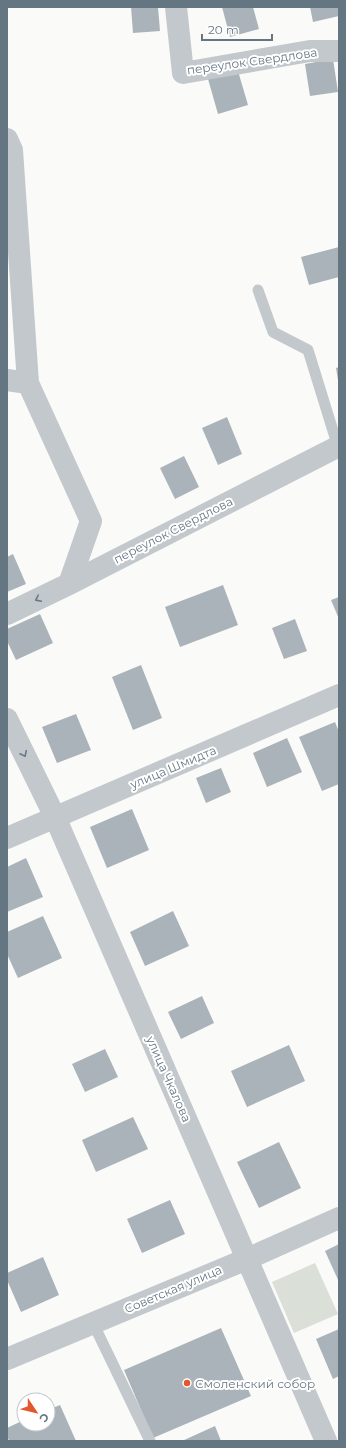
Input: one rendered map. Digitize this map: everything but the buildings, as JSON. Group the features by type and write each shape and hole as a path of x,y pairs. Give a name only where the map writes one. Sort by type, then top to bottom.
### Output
{"street":[{"name":"переулок Свердлова","path":"176,7 183,73 310,51 339,50"},
{"path":"7,139 12,150 18,382 91,521 68,584"},
{"name":"переулок Свердлова","path":"7,614 338,446"},
{"name":"улица Шмидта","path":"7,838 339,695"},
{"name":"улица Чкалова","path":"7,719 55,817 326,1441"},
{"name":"Советская улица","path":"7,1359 247,1259 339,1218"}],"lane":[{"path":"258,290 273,332 308,350 338,446"},
{"path":"93,1323 150,1441"}],"shaded area":[{"path":"315,1263 338,1314 294,1333 272,1282"}],"place":[{"name":"Смоленский собор","path":"187,1383"}]}
